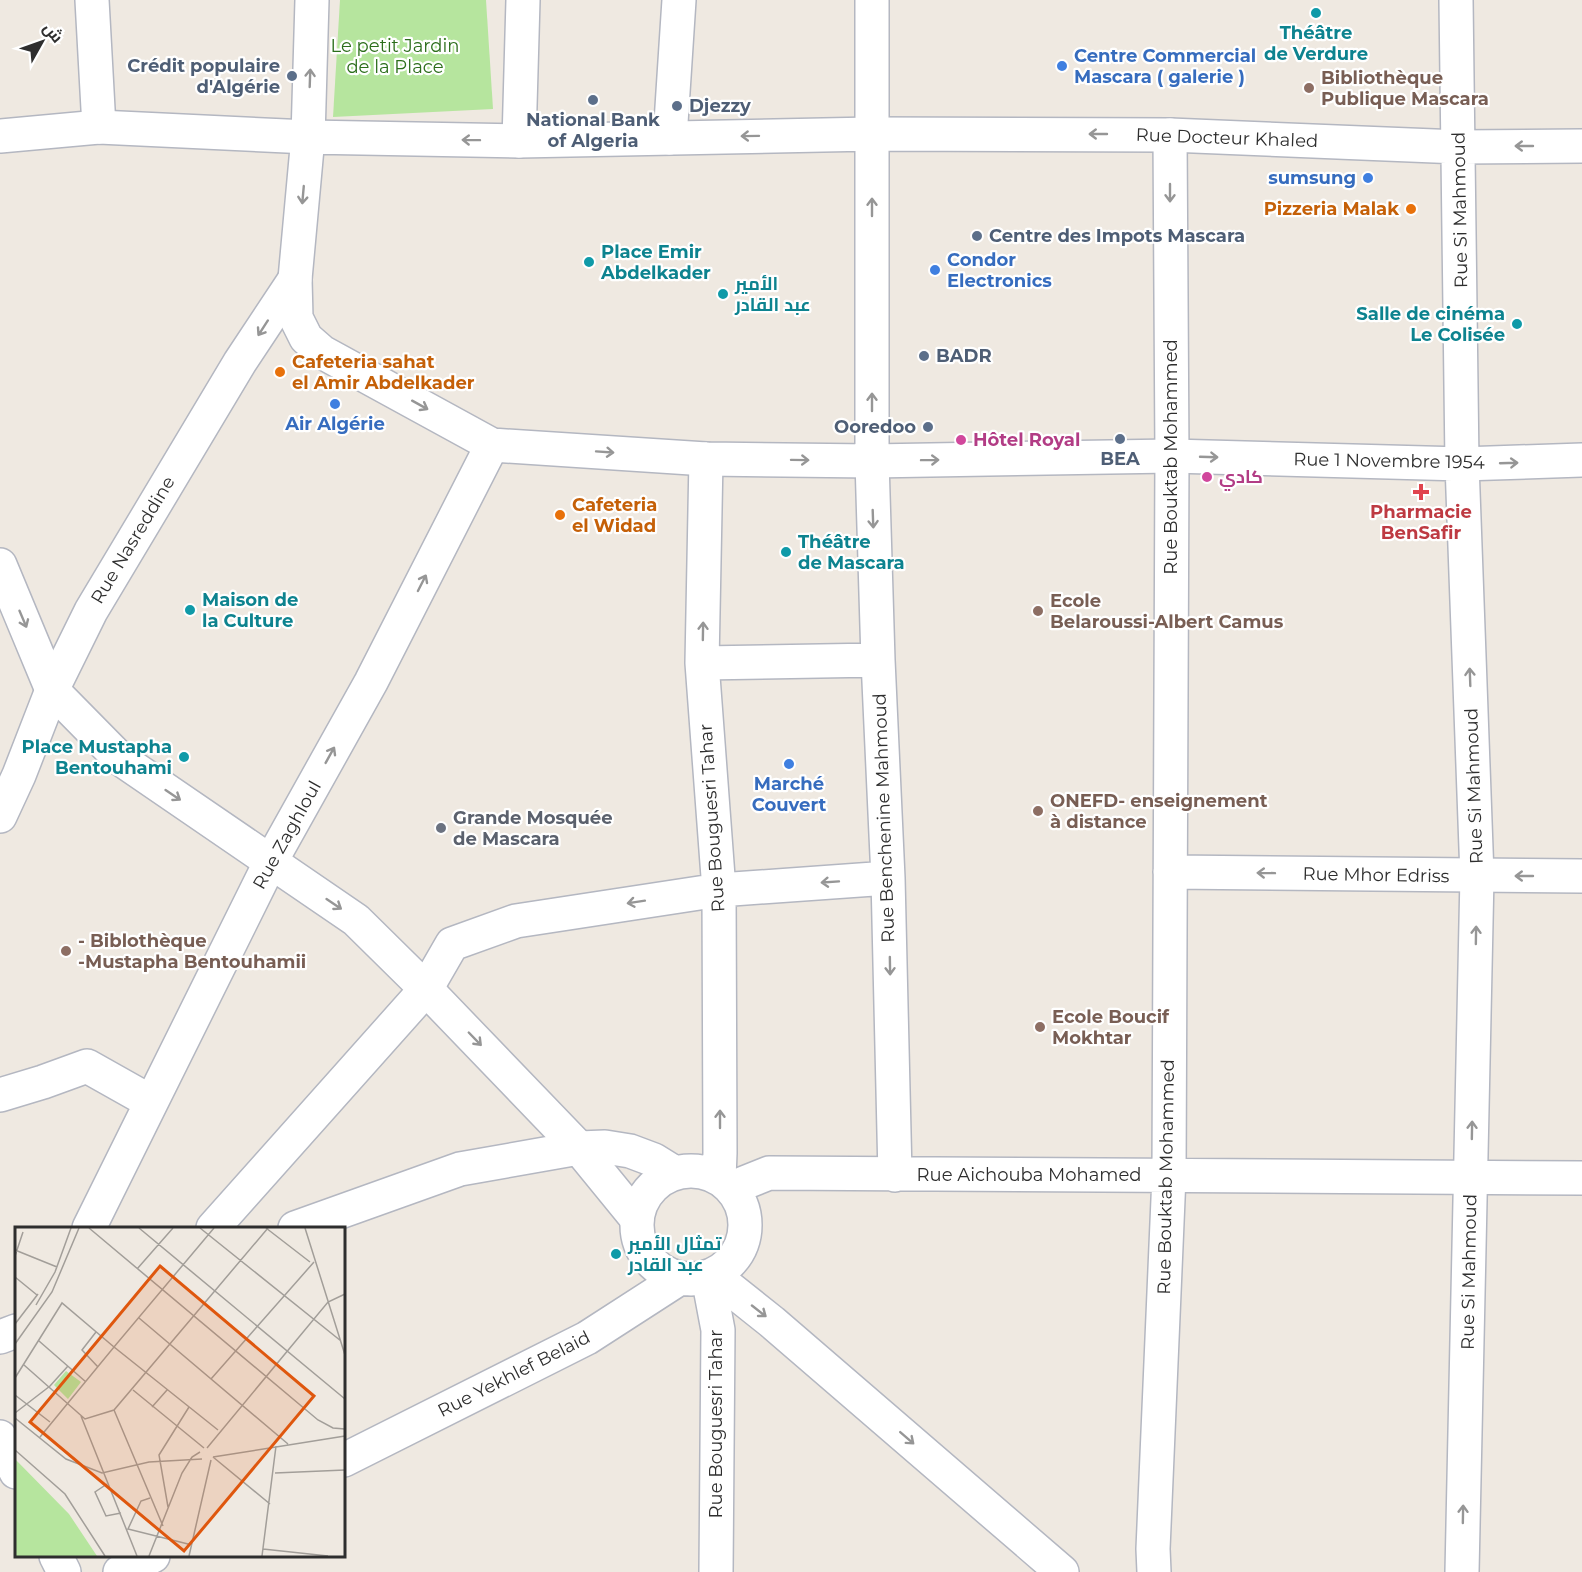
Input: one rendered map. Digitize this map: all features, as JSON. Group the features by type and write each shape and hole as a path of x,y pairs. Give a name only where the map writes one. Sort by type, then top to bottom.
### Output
{"street":[{"path":"92,0 99,128"},
{"path":"312,0 308,136 295,279 296,318 306,338 322,352 492,445"},
{"path":"519,141 523,0"},
{"path":"670,138 680,0"},
{"name":"Rue Benchenine Mahmoud","path":"872,0 872,461 888,878 895,1175"},
{"name":"Rue Si Mahmoud","path":"1456,0 1462,464 1477,876 1462,1572"},
{"name":"Rue Docteur Khaled","path":"0,136 99,128 519,141 872,134 1170,135 1459,147 1582,146"},
{"name":"Rue Bouktab Mohammed","path":"1154,1572 1168,1176 1172,456 1170,135"},
{"name":"Rue Nasreddine","path":"0,816 9,771 91,611 240,362 295,279"},
{"name":"Rue 1 Novembre 1954","path":"492,445 706,459 872,461 1172,456 1462,464 1582,460"},
{"name":"Rue Zaghloul","path":"89,1227 271,861 371,682 492,445"},
{"name":"Rue Bouguesri Tahar","path":"706,459 702,663 719,890 720,1153 726,1185"},
{"path":"0,566 52,690 119,758 356,920 579,1148 637,1219"},
{"path":"702,663 878,660"},
{"name":"Rue Mhor Edriss","path":"1170,872 1582,876"},
{"path":"214,1227 426,989 452,944 516,921 719,890 888,878"},
{"path":"0,1095 87,1066 151,1102"},
{"path":"298,1227 460,1169 579,1148 605,1147 630,1151 654,1160 675,1173"},
{"path":"700,1277 727,1266 738,1254 744,1238 745,1222 742,1206 726,1185 705,1172 675,1173 653,1186 639,1207 638,1235 647,1257 664,1272 700,1277 772,1322 1062,1572"},
{"name":"Rue Aichouba Mohamed","path":"726,1185 744,1183 769,1173 1582,1178"},
{"name":"Rue Bouguesri Tahar","path":"700,1277 718,1330 717,1572"},
{"name":"Rue Yekhlef Belaid","path":"345,1459 587,1338 700,1277"},
{"path":"0,1337 15,1331"},
{"path":"0,1437 15,1470"},
{"path":"56,1557 64,1572"},
{"path":"120,1572 151,1557"}],"green space":[{"name":"Le petit Jardin de la Place","path":"340,0 486,0 493,109 333,117"}],"place":[{"name":"Théâtre de Verdure","path":"1316,13"},
{"name":"Centre Commercial Mascara ( galerie )","path":"1062,66"},
{"name":"Crédit populaire d'Algérie","path":"292,76"},
{"name":"Bibliothèque Publique Mascara","path":"1309,88"},
{"name":"National Bank of Algeria","path":"593,100"},
{"name":"Djezzy","path":"677,106"},
{"name":"sumsung","path":"1368,178"},
{"name":"Pizzeria Malak","path":"1411,209"},
{"name":"Centre des Impots Mascara","path":"977,236"},
{"name":"Place Emir Abdelkader","path":"589,262"},
{"name":"Condor Electronics","path":"935,270"},
{"name":"الأمير عبد القادر","path":"723,294"},
{"name":"Salle de cinéma Le Colisée","path":"1517,324"},
{"name":"BADR","path":"924,356"},
{"name":"Cafeteria sahat el Amir Abdelkader","path":"280,372"},
{"name":"Air Algérie","path":"335,404"},
{"name":"Ooredoo","path":"928,427"},
{"name":"BEA","path":"1120,439"},
{"name":"Hôtel Royal","path":"961,440"},
{"name":"كادي","path":"1207,477"},
{"name":"Pharmacie BenSafir","path":"1421,492"},
{"name":"Cafeteria el Widad","path":"560,515"},
{"name":"Théâtre de Mascara","path":"786,552"},
{"name":"Maison de la Culture","path":"190,610"},
{"name":"Ecole Belaroussi-Albert Camus","path":"1038,611"},
{"name":"Place Mustapha Bentouhami","path":"184,757"},
{"name":"Marché Couvert","path":"789,764"},
{"name":"ONEFD- enseignement à distance","path":"1038,811"},
{"name":"Grande Mosquée de Mascara","path":"441,828"},
{"name":"- Biblothèque -Mustapha Bentouhamii","path":"66,951"},
{"name":"Ecole Boucif Mokhtar","path":"1040,1027"},
{"name":"تمثال الأمير عبد القادر","path":"616,1254"}]}
